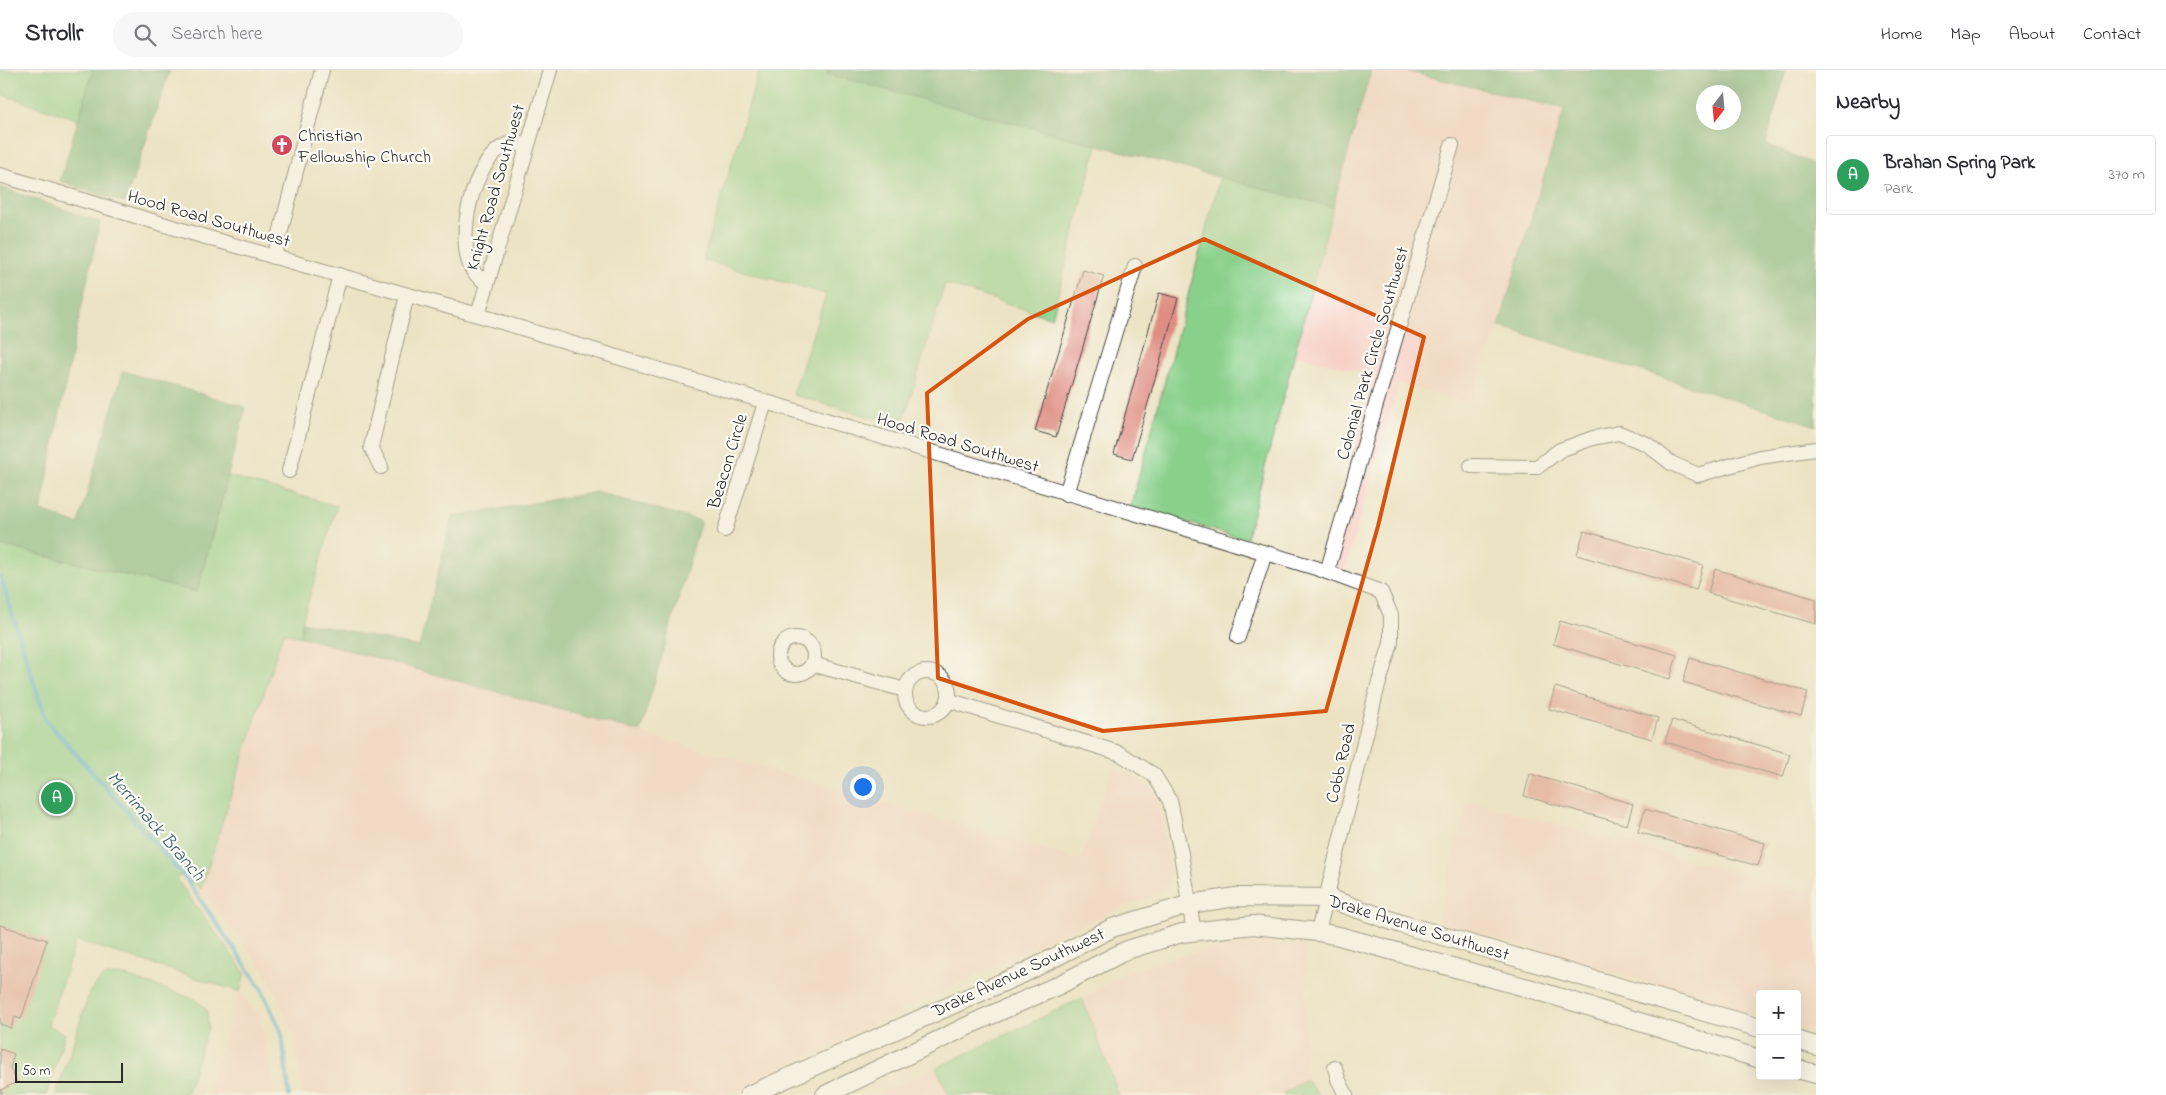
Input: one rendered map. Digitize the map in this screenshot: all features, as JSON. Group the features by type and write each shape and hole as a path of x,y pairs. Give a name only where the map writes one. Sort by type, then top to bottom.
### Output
{"street":[{"path":"274,256 322,70"},
{"name":"Knight Road Southwest","path":"478,315 550,70"},
{"path":"487,284 473,271 466,247 467,220 475,182 492,155 509,144 527,145"},
{"name":"Colonial Park Circle Southwest","path":"1328,572 1452,145"},
{"name":"Hood Road Southwest","path":"0,175 478,315 1328,572 1381,592 1391,615 1391,638"},
{"path":"1066,494 1135,266"},
{"path":"289,471 340,275"},
{"path":"381,467 371,447 407,295"},
{"name":"Beacon Circle","path":"725,530 765,403"},
{"path":"1471,466 1537,467 1560,450 1593,438 1619,433 1646,444 1671,463 1698,474 1760,458 1816,449"},
{"path":"1238,637 1265,553"},
{"name":"Cobb Road","path":"1318,932 1391,638"},
{"path":"812,664 905,690"},
{"path":"925,672 932,672 939,675 948,686 948,700 945,707 933,715 918,714 908,704 905,690 912,678 925,672"},
{"path":"948,700 1119,753 1154,775 1170,801 1182,854 1194,932"},
{"name":"Drake Avenue Southwest","path":"748,1095 1024,973 1112,928 1190,904 1236,897 1327,898 1401,924 1756,1027"},
{"name":"Drake Avenue Southwest","path":"825,1095 980,1020 1060,985 1127,950 1182,933 1253,925 1318,932 1532,989 1756,1058"},
{"path":"1801,1041 1816,1046"},
{"path":"1335,1068 1346,1095"},
{"path":"1801,1070 1816,1074"}],"highlighted area":[{"path":"1204,239 1424,337 1378,526 1326,711 1103,731 938,678 927,393 1028,319"}],"shaded area":[{"path":"1371,70 1401,70 1564,109 1499,326 1469,403 1399,384 1345,570 1322,563 1374,375 1295,355"},
{"path":"283,633 640,732 1081,860 1112,768 1139,778 1157,795 1172,887 1053,938 727,1095 302,1095 295,1039 269,978 201,889"},
{"path":"1469,800 1809,893 1816,870 1816,1031 1801,1027 1801,990 1756,990 1756,1014 1437,921"},
{"path":"1260,942 1306,944 1306,1080 1284,1092 1283,1095 1119,1095 1082,998 1134,968 1196,952"},
{"path":"240,992 260,1016 275,1095 206,1095"},
{"path":"936,1068 949,1095 876,1095"}],"green space":[{"path":"0,70 93,70 79,120 0,94"},
{"path":"93,70 170,70 125,203 60,181"},
{"path":"759,70 828,70 828,74 1097,145 1052,318 945,284 902,426 793,395 826,294 703,260"},
{"path":"828,70 1371,70 1333,207 827,74"},
{"path":"1401,70 1786,70 1766,144 1816,165 1816,426 1499,326 1564,109"},
{"path":"1220,177 1333,207 1246,540 1131,506"},
{"path":"0,187 100,222 73,346 41,511 78,524 123,371 246,407 197,592 0,545"},
{"path":"228,476 337,506 302,622 301,637 283,633 201,889 184,876 176,878 245,973 240,992 76,940 48,1025 65,1034 46,1095 0,1095 0,545 197,592"},
{"path":"597,492 701,521 640,732 301,637 302,622 419,647 452,517"},
{"path":"126,976 195,999 207,1010 208,1028 186,1095 56,1095 90,991 103,977"},
{"path":"1082,998 1119,1095 949,1095 936,1068"},
{"path":"1306,1080 1319,1095 1283,1095 1284,1092"}],"building":[{"path":"1083,270 1104,276 1056,437 1035,431"},
{"path":"1159,293 1178,298 1132,459 1114,454"},
{"path":"1584,531 1703,565 1696,590 1577,555"},
{"path":"1715,569 1816,599 1816,624 1708,593"},
{"path":"1560,621 1677,655 1670,679 1553,644"},
{"path":"1690,658 1808,692 1801,716 1683,682"},
{"path":"1555,687 1658,718 1652,739 1549,709"},
{"path":"1672,720 1790,754 1783,777 1665,742"},
{"path":"1530,774 1633,804 1627,825 1524,796"},
{"path":"1645,809 1765,843 1758,866 1638,832"},
{"path":"0,925 47,940 21,1019 15,1017 11,1028 0,1024"},
{"path":"0,1049 14,1054 10,1068 17,1082 1,1090 3,1095 0,1095"}],"waterway":[{"name":"Merrimack Branch","path":"0,576 46,720 184,876 261,988 282,1034 289,1095"}],"place":[{"name":"Christian Fellowship Church","path":"282,145"},
{"name":"Brahan Spring Park","path":"57,798"}]}
